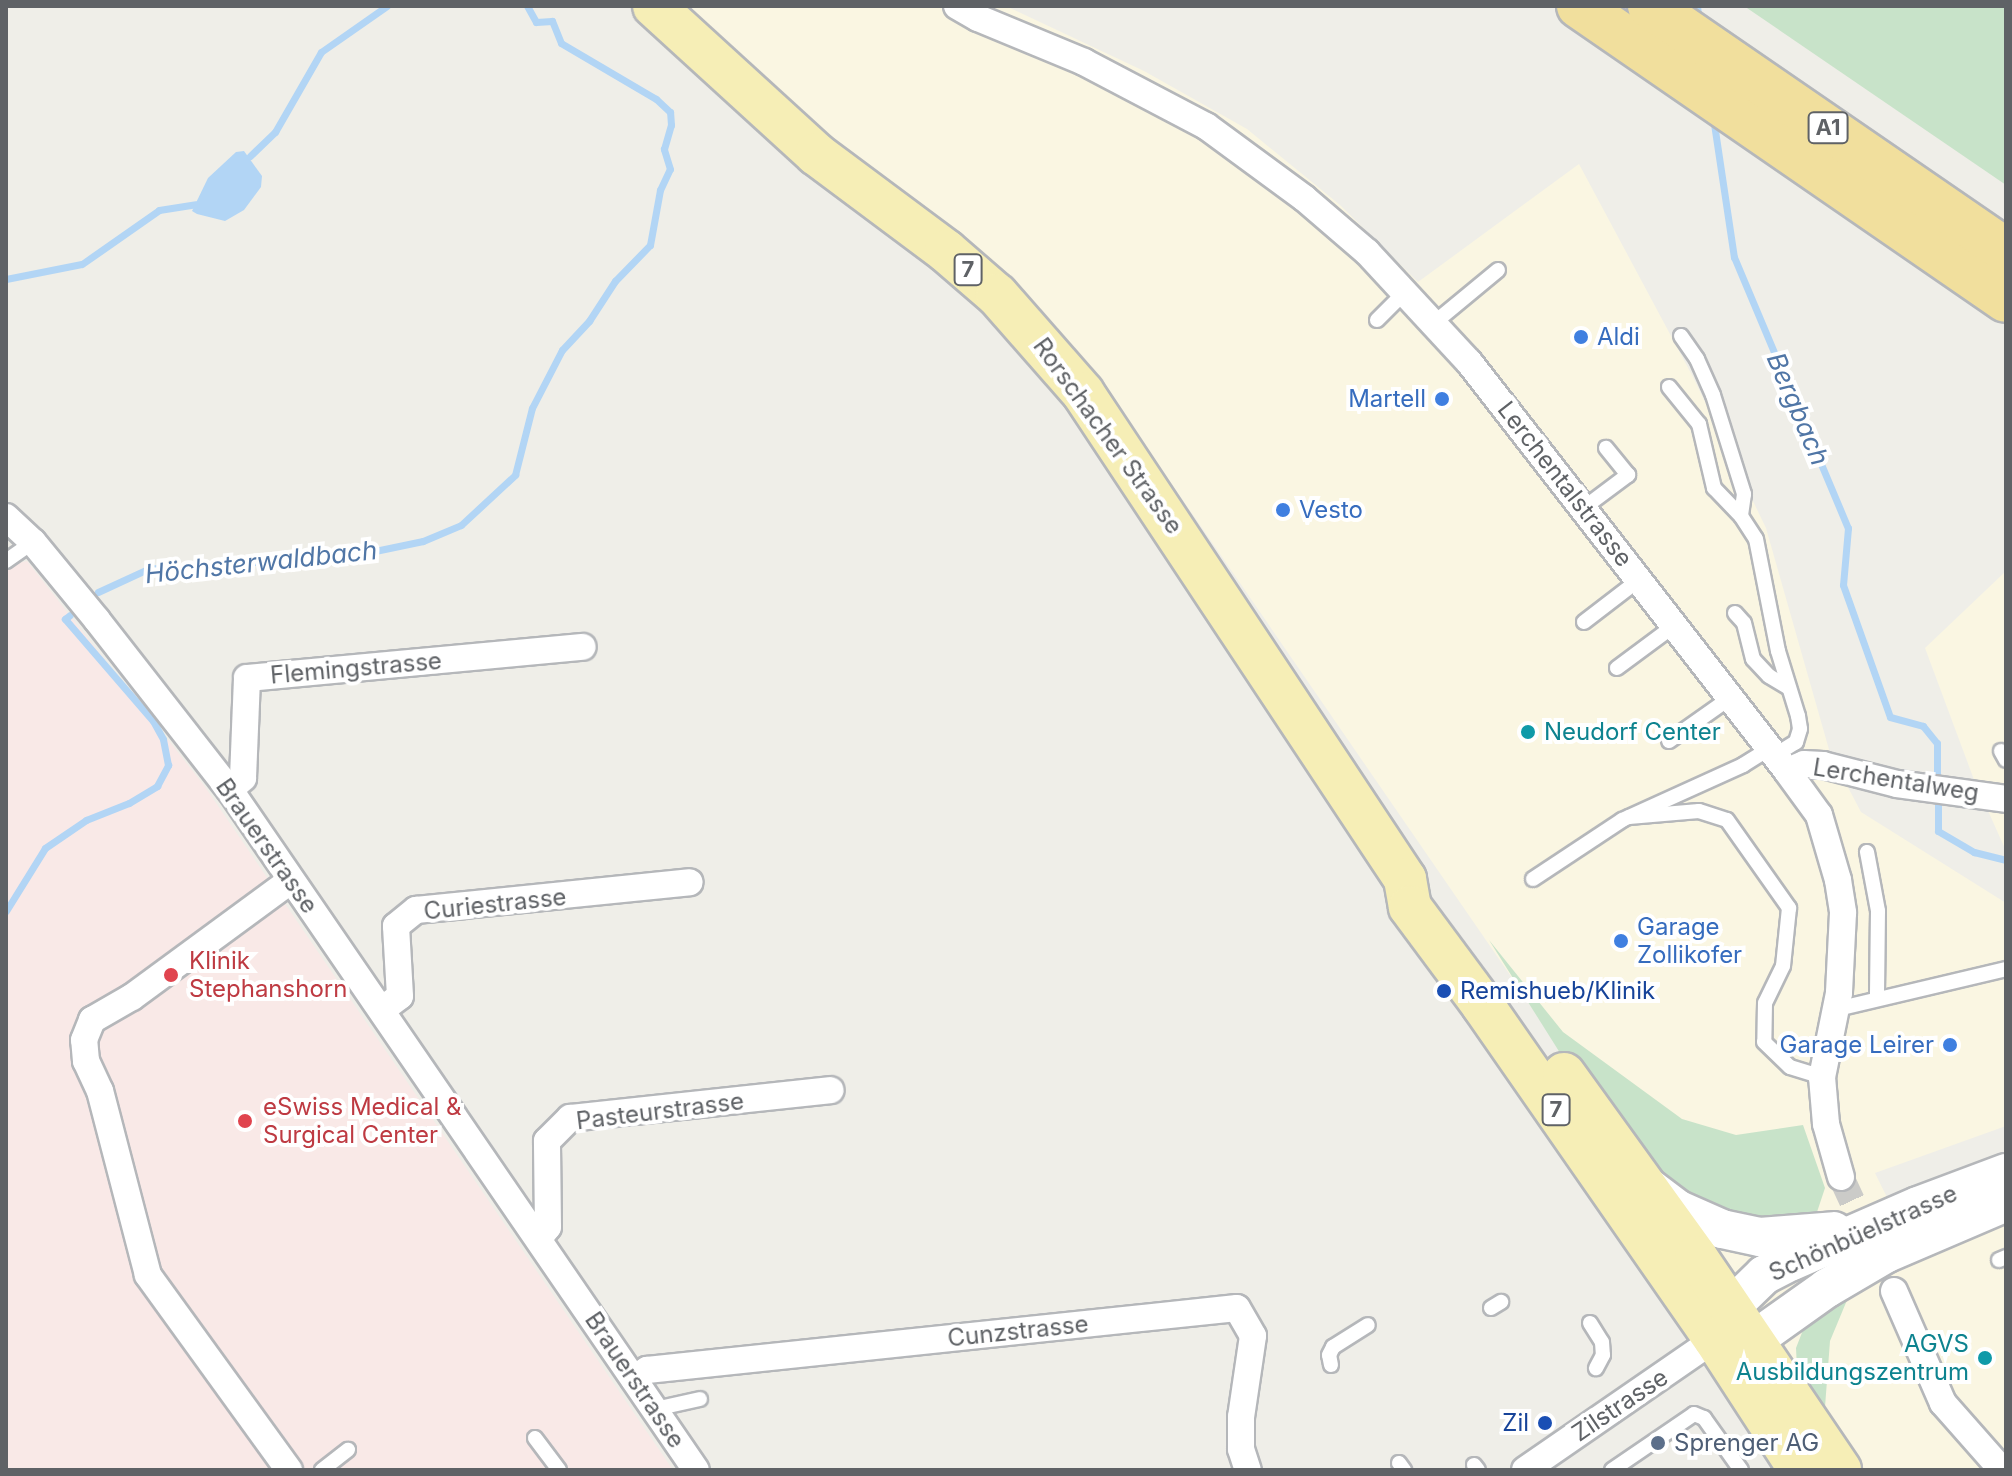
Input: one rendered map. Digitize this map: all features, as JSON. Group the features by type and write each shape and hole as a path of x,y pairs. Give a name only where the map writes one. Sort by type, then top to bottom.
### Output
{"highway":[{"name":"A1","path":"1579,6 2006,300"},
{"name":"A1","path":"1650,6 2006,251"}],"main road":[{"name":"Rorschacher Strasse","path":"654,6 816,154 946,251 1036,336 1128,457 1405,879 1410,907 1840,1470"},
{"name":"Rorschacher Strasse","path":"1405,879 1428,889 1646,1184 1731,1330 1800,1470"},
{"name":"Schönbüelstrasse","path":"1731,1330 1764,1275 1872,1225 2006,1173"},
{"path":"1646,1184 1677,1209 1722,1229 1760,1237 1801,1236 1872,1225"},
{"name":"Schönbüelstrasse","path":"1731,1330 1827,1288 1887,1253 2006,1202"}],"street":[{"name":"Lerchentalstrasse","path":"957,6 1112,75 1206,126 1337,225 1434,323 1585,507 1777,758 1819,815 1838,880 1844,946 1837,1009 1822,1077 1826,1124 1841,1177"},
{"name":"Brauerstrasse","path":"6,517 33,542 230,790 383,1009 473,1147 539,1238 696,1470"},
{"name":"Flemingstrasse","path":"230,790 243,778 247,678 583,647"},
{"name":"Lerchentalweg","path":"1777,758 1823,765 1897,784 2006,799"},
{"path":"289,1470 148,1275 100,1091 86,1061 84,1040 92,1020 132,997 291,880"},
{"name":"Curiestrasse","path":"383,1009 400,996 396,926 416,910 690,882"},
{"name":"Pasteurstrasse","path":"539,1238 548,1227 547,1141 570,1118 831,1090"},
{"path":"1894,1291 1943,1403 2002,1470"},
{"name":"Cunzstrasse","path":"634,1379 647,1370 1237,1308 1253,1336 1241,1417 1241,1449 1248,1470"},
{"name":"Zilstrasse","path":"1525,1470 1731,1330"}],"lane":[{"path":"1434,323 1498,270"},
{"path":"1377,320 1405,292"},
{"path":"1681,336 1697,359 1713,395 1744,494 1741,516"},
{"path":"1533,879 1629,817 1743,765 1777,758 1796,742 1800,729 1787,687 1756,539 1741,516 1714,488 1699,424 1669,387"},
{"path":"1585,507 1628,475 1606,448"},
{"path":"6,561 33,542"},
{"path":"1584,622 1640,579"},
{"path":"1735,613 1744,623 1753,659 1769,676 1787,687"},
{"path":"1617,668 1675,625"},
{"path":"1669,741 1730,698"},
{"path":"1629,817 1699,811 1727,820 1789,908 1783,966 1765,1003 1764,1042 1790,1067 1822,1077"},
{"path":"1867,852 1878,911 1877,999"},
{"path":"1837,1009 2006,969"},
{"path":"1590,1323 1602,1342 1603,1355 1596,1368"},
{"path":"1331,1365 1329,1355 1333,1347 1368,1325"},
{"path":"655,1409 700,1399"},
{"path":"1612,1470 1694,1414 1704,1418 1741,1470"},
{"path":"535,1438 559,1470"},
{"path":"322,1470 348,1450"}],"shaded area":[{"path":"677,6 1006,6 1144,71 1247,129 1340,205 1418,282 1579,164 1693,377 1766,528 1830,753 1861,812 2006,903 2006,1126 1875,1173 1917,1258 2006,1221 2006,1470 1862,1470 1678,1188 1583,1081 1160,467 1052,325 1008,280 827,138"},
{"name":"Klinik Stephanshorn","path":"27,561 203,784 673,1470 6,1470 6,566"},
{"path":"2006,571 2006,851 1973,777 1925,648"}],"green space":[{"path":"1744,6 2005,6 2006,185"},
{"path":"1489,940 1563,1032 1682,1119 1736,1135 1803,1125 1825,1188 1814,1221 1740,1225 1684,1199 1572,1072"},
{"path":"1850,1293 1830,1341 1825,1407 1822,1408 1797,1369 1796,1348 1803,1330 1818,1314"}],"water":[{"path":"244,151 262,176 261,187 244,210 225,221 192,211 208,178 236,152"}],"waterway":[{"path":"250,156 275,132 321,52 387,6"},
{"name":"Höchsterwaldbach","path":"98,592 150,568 209,570 284,557 314,560 343,551 375,551 423,541 461,525 515,475 532,408 562,350 589,321 615,281 650,245 660,190 670,169 664,149 671,125 670,112 656,99 561,43 552,21 536,22 527,6"},
{"name":"Bergbach","path":"1697,6 1699,22"},
{"name":"Bergbach","path":"1713,117 1734,257 1848,528 1843,585 1890,717 1923,726 1937,743 1937,780"},
{"path":"6,279 82,264 159,210 196,204"},
{"name":"Höchsterwaldbach","path":"6,911 45,848 86,820 129,803 157,786 168,765 163,739 153,721 65,619 70,615"},
{"name":"Bergbach","path":"1938,801 1938,831 1974,852 2006,860"}],"tunnel":[{"path":"1841,1177 1894,1291"}],"place":[{"name":"Aldi","path":"1581,337"},
{"name":"Martell","path":"1442,399"},
{"name":"Vesto","path":"1283,510"},
{"name":"Neudorf Center","path":"1528,732"},
{"name":"Garage Zollikofer","path":"1621,941"},
{"name":"Klinik Stephanshorn","path":"171,975"},
{"name":"Remishueb/Klinik","path":"1444,991"},
{"name":"Garage Leirer","path":"1950,1045"},
{"name":"eSwiss Medical & Surgical Center","path":"245,1121"},
{"name":"AGVS Ausbildungszentrum","path":"1985,1358"},
{"name":"Zil","path":"1545,1423"},
{"name":"Sprenger AG","path":"1658,1443"}]}
